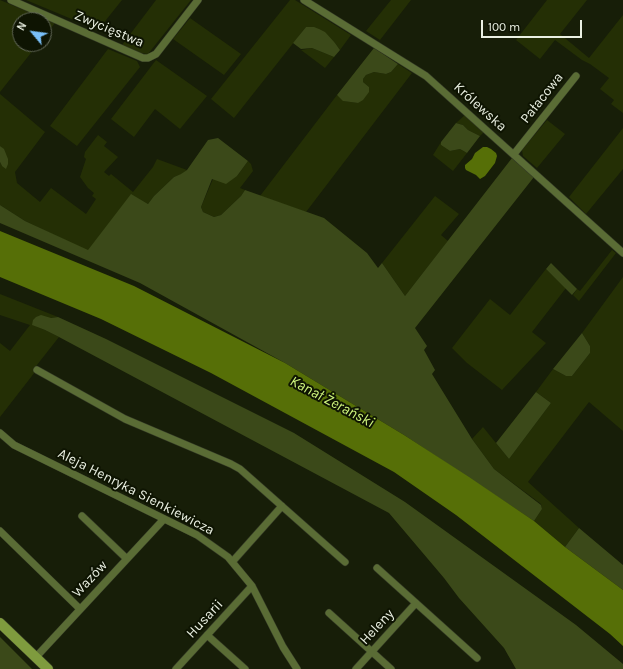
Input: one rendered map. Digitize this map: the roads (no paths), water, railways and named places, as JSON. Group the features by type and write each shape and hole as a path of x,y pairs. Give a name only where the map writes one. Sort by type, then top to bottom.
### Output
{"main road":[{"path":"0,623 48,669"}],"street":[{"name":"Zwycięstwa","path":"11,0 143,58 148,58 156,54 198,0"},
{"name":"Królewska","path":"304,0 426,76 623,253"},
{"name":"Pałacowa","path":"514,154 576,76"},
{"path":"37,370 125,419 231,464 282,506 345,562"},
{"name":"Aleja Henryka Sienkiewicza","path":"0,433 14,445 197,535 232,562 252,586 261,601 283,647 297,669"},
{"path":"232,562 282,506"},
{"path":"82,516 127,559"},
{"name":"Wazów","path":"36,657 164,520"},
{"path":"0,531 80,609"},
{"path":"377,568 477,658"},
{"name":"Husarii","path":"176,669 252,586"},
{"name":"Heleny","path":"356,669 416,603"},
{"path":"329,614 391,669"},
{"path":"207,635 245,669"}],"water":[{"path":"483,147 491,149 497,156 495,163 485,176 480,179 476,175 466,170 465,165 472,159 475,153"},
{"name":"Kanał Żerański","path":"0,231 134,286 285,363 404,435 469,477 534,521 565,547 623,590 623,646 610,634 456,515 394,472 211,373 101,319 0,277"}]}
